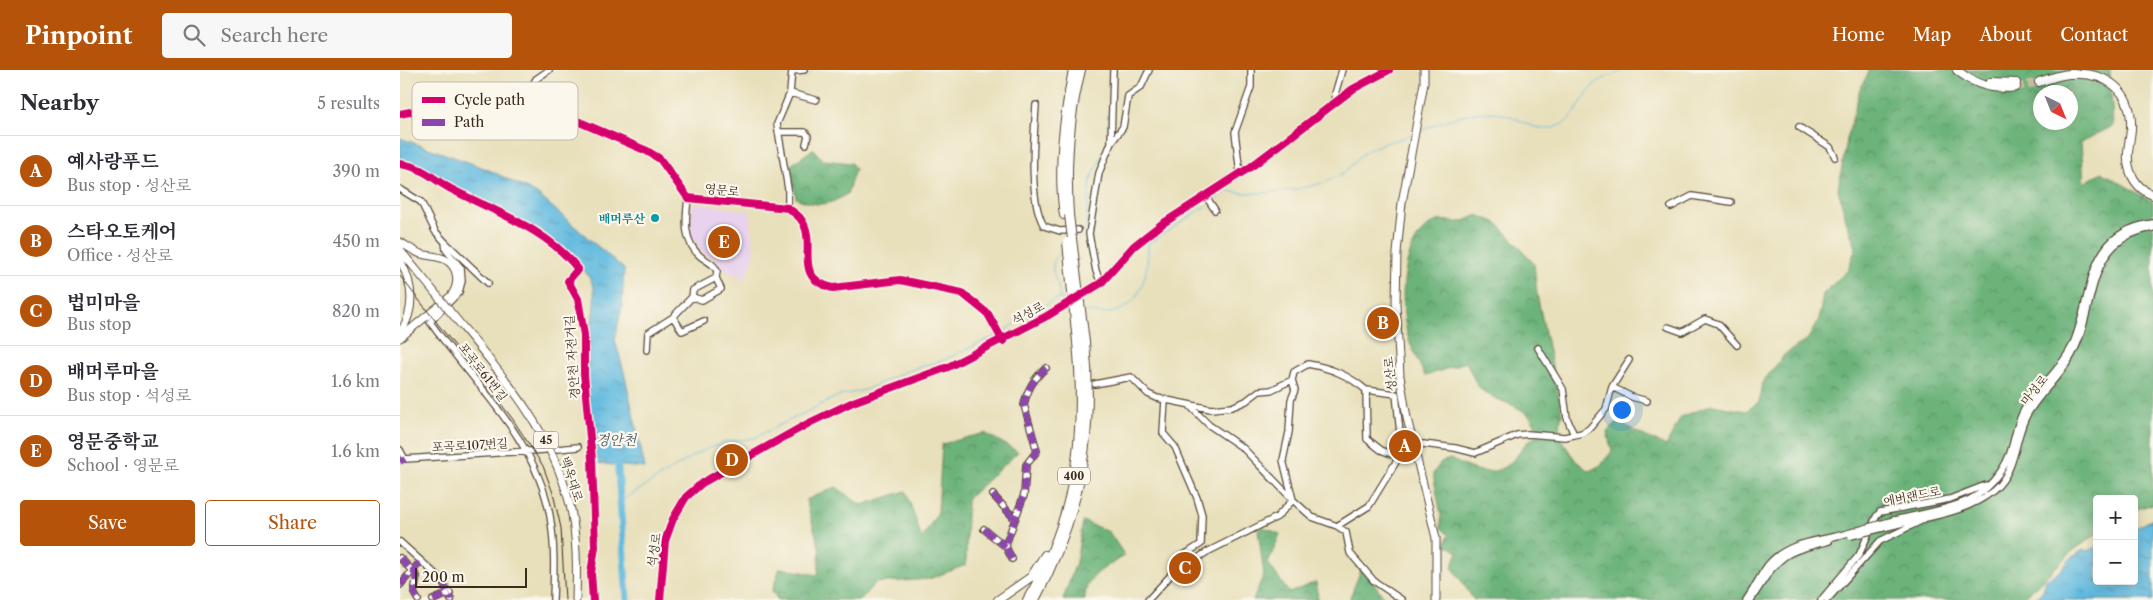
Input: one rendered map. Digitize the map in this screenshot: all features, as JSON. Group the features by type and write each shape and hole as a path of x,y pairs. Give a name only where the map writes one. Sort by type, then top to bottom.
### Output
{"highway":[{"name":"400","path":"1035,600 1066,534 1082,472 1089,407 1066,215 1061,189 1062,155 1073,70"},
{"name":"400","path":"1066,215 1070,128 1081,70"},
{"path":"1957,70 1975,83 2004,89 2016,85 1979,79 1964,70"},
{"path":"2067,70 2039,80 2068,74 2089,75 2106,79 2116,86 2129,105 2131,127 2128,157 2130,170 2141,188 2153,195"},
{"path":"2082,70 2106,76 2126,92 2132,103 2134,118 2133,169 2144,184 2153,191"},
{"name":"400","path":"1027,600 1056,540 1073,480 1080,439 1081,342"},
{"path":"998,600 1031,576 1056,540"}],"main road":[{"name":"성산로","path":"1424,70 1424,83 1401,212 1396,304 1400,376 1407,418 1436,538 1436,600"},
{"path":"400,242 414,251 449,262 456,272 457,280 451,296 400,338"},
{"name":"백옥대로","path":"400,250 522,402 541,430 555,459 568,498 577,560 576,600"},
{"path":"400,260 408,275 412,298 409,317 400,333"}],"street":[{"path":"534,82 549,70"},
{"path":"804,70 792,70 790,93 776,124 788,189 788,208 800,219 806,234 808,268 813,279 822,286 833,288 900,280 962,293 988,314 1002,339"},
{"path":"1111,143 1113,70"},
{"path":"1101,283 1096,271 1089,234 1099,173 1111,143 1123,127 1128,96 1141,87 1148,70"},
{"path":"1240,173 1235,147 1235,132 1251,87 1250,70"},
{"path":"1336,101 1334,94 1342,70"},
{"name":"석성로","path":"660,600 665,541 673,518 686,497 702,483 809,423 852,402 948,367 1075,299 1101,283 1134,246 1162,224 1207,198 1292,137 1336,101 1373,76 1387,70"},
{"path":"790,93 816,100"},
{"path":"1036,105 1033,163 1038,216 1044,226 1060,231 1078,230"},
{"name":"영문로","path":"578,121 647,151 660,159 688,198 685,232 700,256 713,263 718,271 716,278"},
{"path":"1799,127 1830,147 1835,157"},
{"path":"778,132 805,132 808,136 806,144"},
{"name":"포곡로61번길","path":"400,189 421,202 435,231 445,242 446,250 460,264 462,281 455,297 430,322 500,411 527,452 550,513 554,538 553,600"},
{"path":"1671,207 1692,196 1731,202"},
{"name":"영문로","path":"688,198 788,208"},
{"path":"1207,198 1214,210"},
{"name":"마성로","path":"1894,523 1971,498 1992,481 2008,458 2024,410 2060,366 2073,344 2098,257 2109,243 2122,232 2153,222"},
{"name":"마성로","path":"1894,523 1933,515 1980,500 2004,479 2015,457 2028,412 2062,370 2076,347 2103,259 2122,238 2137,231 2153,228"},
{"path":"445,242 488,283"},
{"path":"647,350 648,333 673,317 692,297 694,290 716,278 720,289 702,300 692,297"},
{"path":"673,317 682,331 704,321"},
{"path":"1668,327 1682,332 1705,319 1718,324 1737,345"},
{"path":"1538,348 1563,389 1567,418 1574,435"},
{"path":"1337,526 1369,506 1400,455 1415,446 1423,444 1455,448 1475,453 1516,436 1528,434 1574,435 1589,429 1599,419 1610,399 1612,387 1629,360"},
{"path":"1293,500 1283,460 1289,432 1290,400 1295,390 1292,380 1294,372 1308,364 1330,368 1344,374 1366,390 1396,394 1400,455"},
{"path":"1006,547 1014,518 1024,495 1026,465 1037,451 1024,405 1025,400 1035,377 1046,368"},
{"path":"1095,384 1131,376 1148,394 1191,407 1211,409 1232,407 1246,401 1259,391 1271,390 1292,380"},
{"path":"1612,387 1632,397 1647,401"},
{"path":"1366,390 1368,439 1381,450 1400,455"},
{"path":"1164,400 1163,433 1175,447 1202,515 1201,544 1178,559 1170,576"},
{"path":"1191,407 1209,425 1243,448 1312,517 1337,526 1346,532 1350,553 1374,581 1402,600"},
{"path":"557,449 578,447"},
{"name":"포곡로107번길","path":"401,457 545,450"},
{"name":"에버랜드로","path":"1821,600 1860,555 1876,517 1880,512 1950,499 1992,481"},
{"path":"993,495 1014,518"},
{"path":"1148,600 1170,576 1206,552 1277,517 1293,500"},
{"name":"에버랜드로","path":"1826,600 1880,541 1933,515"},
{"path":"1752,600 1766,574 1783,557 1805,547 1894,523"},
{"path":"984,529 1006,547 1012,559"},
{"path":"1746,600 1768,565 1782,552 1803,543 1842,536"},
{"path":"400,542 442,580 450,593 451,600"},
{"path":"400,558 417,576 414,593 418,600"},
{"path":"400,585 421,561"},
{"path":"434,600 450,593"}],"shaded area":[{"path":"693,203 750,211 754,255 745,279 720,267 713,258 704,254 687,230"}],"green space":[{"path":"1870,70 2110,70 2113,126 2081,142 2084,183 2102,172 2153,202 2153,504 2138,509 2138,495 2093,495 2093,537 2074,550 2021,600 1474,600 1452,567 1458,552 1445,544 1449,535 1441,528 1441,515 1433,474 1441,462 1450,459 1475,470 1491,472 1498,470 1514,459 1526,443 1539,435 1535,424 1529,416 1513,405 1486,393 1479,387 1466,362 1425,376 1407,333 1403,304 1406,270 1416,240 1425,229 1437,221 1460,222 1478,215 1495,222 1534,264 1537,294 1562,413 1558,435 1576,461 1589,471 1601,465 1612,451 1607,432 1619,420 1634,431 1666,446 1681,417 1712,405 1746,411 1759,402 1762,383 1784,355 1808,339 1819,319 1823,294 1848,270 1856,247 1848,227 1838,189 1847,139 1860,89"},
{"path":"813,149 823,160 851,163 855,169 847,194 834,201 822,204 810,203 796,198 791,165"},
{"path":"985,433 1018,452 967,499 966,565 929,579 875,583 860,600 778,600 772,591 780,568 818,575 820,550 806,500 836,487 861,505 906,491 922,539 938,512 942,444"},
{"path":"1083,521 1109,532 1125,556 1104,568 1092,579 1085,592 1085,600 1063,600 1076,562"},
{"path":"1263,527 1280,534 1268,563 1289,593 1316,582 1318,600 1253,600 1264,574 1258,530"},
{"path":"1362,567 1386,600 1349,600"}],"water":[{"name":"경안천","path":"400,138 487,169 537,194 624,269 622,306 615,340 645,468 595,463 589,405 588,369 594,290 584,269 552,240 532,228 422,170 400,163"},
{"path":"2153,519 2153,600 2034,600 2043,590 2046,580 2060,571 2070,559 2083,550 2088,551 2093,549 2093,585 2138,585 2138,527"}],"waterway":[{"path":"1418,132 1467,114 1488,112 1506,115 1543,129 1559,126 1566,122 1576,111 1593,85 1623,70"},
{"path":"1076,236 1085,228 1091,179 1108,143 1109,111"},
{"path":"1212,201 1228,191 1240,193 1287,191 1319,184 1343,173 1372,148 1412,134"},
{"path":"1085,311 1116,312 1127,306 1135,298 1141,287 1148,259 1148,244 1209,204"},
{"path":"1060,298 1053,267 1057,255 1064,248"},
{"path":"1001,333 1055,299 1060,298 1066,302"},
{"path":"621,501 698,453 724,442 754,438 838,396 865,390 907,371 946,359 997,335"},
{"name":"경안천","path":"617,456 627,600"}],"tunnel":[{"path":"2016,87 2039,82"}],"tram line":[{"path":"400,276 512,418 543,466 553,493 561,528 565,600"}],"marked path":[{"path":"1012,559 1006,547 1007,541 1024,495 1026,465 1037,451 1024,405 1032,385 1046,368"},
{"path":"400,462 405,459"},
{"path":"993,495 1014,518"},
{"path":"984,529 1006,547"},
{"path":"400,558 417,576 414,593 418,600"},
{"path":"400,585 421,561"},
{"path":"442,580 451,600"},
{"path":"433,600 450,593"}],"cycle path":[{"path":"660,600 665,541 673,519 686,497 702,483 809,423 853,402 948,367 1047,316 1101,283 1134,246 1162,224 1252,166 1353,89 1389,70"},
{"path":"400,114 412,112"},
{"path":"578,121 647,151 660,159 688,198 788,208 799,217 805,228 808,268 812,276 820,283 833,288 900,280 962,293 988,314 1003,341"},
{"name":"경안천 자전거길","path":"400,164 422,171 451,189 519,222 551,242 578,269 568,281 578,299 584,335 584,374 592,459 595,547 591,573 593,600"}],"place":[{"name":"배머루산","path":"655,218"},
{"name":"영문중학교","path":"724,242"},
{"name":"스타오토케어","path":"1383,323"},
{"name":"예사랑푸드","path":"1405,446"},
{"name":"배머루마을","path":"732,460"},
{"name":"법미마을","path":"1185,568"}]}
